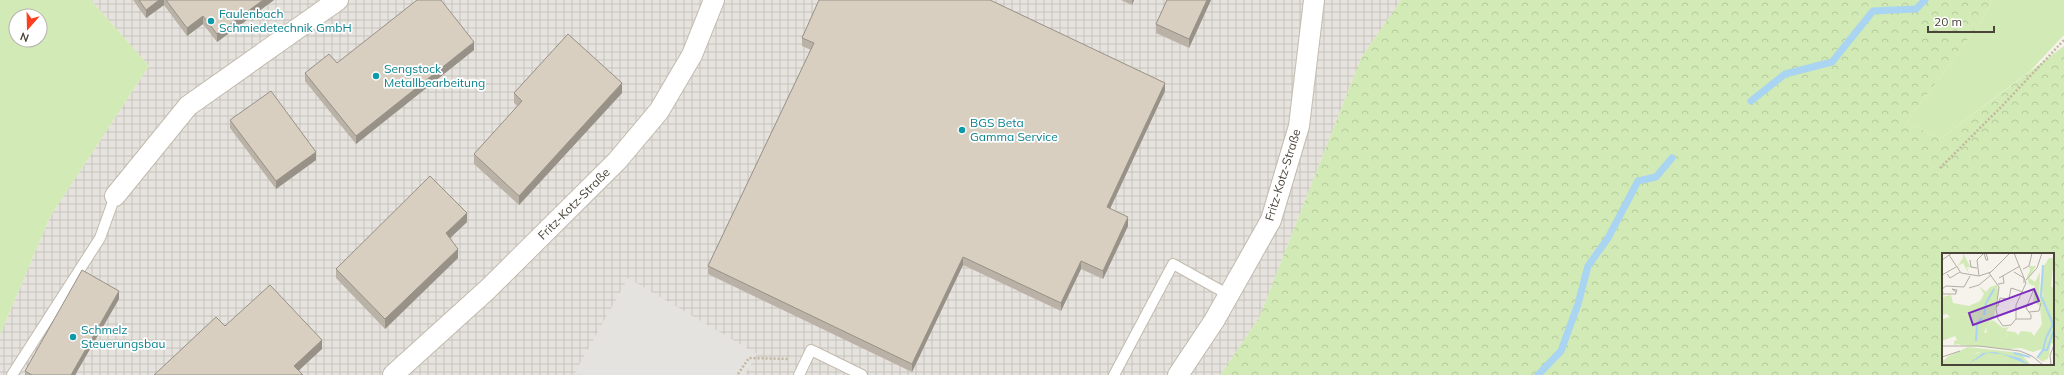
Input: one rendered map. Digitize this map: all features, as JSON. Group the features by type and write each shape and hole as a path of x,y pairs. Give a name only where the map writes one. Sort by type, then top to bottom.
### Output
{"street":[{"path":"116,196 188,106 338,0"},
{"name":"Fritz-Kotz-Straße","path":"392,375 488,289 617,161 659,111 692,55 714,0"},
{"name":"Fritz-Kotz-Straße","path":"1178,375 1214,321 1271,220 1299,126 1314,0"}],"lane":[{"path":"12,375 100,238 116,196"},
{"path":"1114,375 1173,264 1229,295"},
{"path":"800,375 811,350 862,375"}],"path":[{"path":"1940,168 2002,106 2064,40"},
{"path":"738,374 749,358 786,358 805,364"}],"shaded area":[{"path":"91,0 1401,0 1361,58 1259,318 1220,375 0,375 0,335 50,217 149,66"},
{"path":"628,278 757,354 745,375 581,375 575,372"}],"green space":[{"path":"0,0 91,0 149,66 50,217 0,335"},
{"path":"1401,0 1992,0 1980,23 1907,122 1940,139 2064,46 2064,375 1220,375 1259,318 1361,58"},
{"path":"1992,0 2064,0 2064,35 2030,71 1940,139 1907,122 1980,23"}],"building":[{"path":"139,0 159,0 146,10"},
{"name":"Faulenbach Schmiedetechnik GmbH","path":"166,0 263,0 217,34 203,16 187,28"},
{"name":"Sengstock Metallbearbeitung","path":"417,0 441,0 474,42 356,136 305,73 329,54 337,63"},
{"name":"BGS Beta Gamma Service","path":"819,0 990,0 1165,83 1107,207 1128,217 1103,271 1081,261 1061,303 963,257 912,364 708,266 814,43 802,38"},
{"path":"1167,0 1207,0 1189,39 1156,24"},
{"path":"568,34 622,83 519,196 474,154 522,101 514,93"},
{"path":"271,91 316,152 276,181 230,120"},
{"path":"430,176 467,213 446,233 458,249 385,319 336,269"},
{"name":"Schmelz Steuerungsbau","path":"82,270 119,291 71,375 32,375 25,371"},
{"path":"270,285 322,340 294,366 303,375 154,375 216,317 225,326"}],"waterway":[{"path":"1751,101 1785,74 1832,62 1873,11 1916,9 1925,0"},
{"path":"1538,375 1561,351 1578,304 1588,266 1608,238 1638,181 1656,177 1672,158"}],"place":[{"name":"Faulenbach Schmiedetechnik GmbH","path":"211,21"},
{"name":"Sengstock Metallbearbeitung","path":"376,76"},
{"name":"BGS Beta Gamma Service","path":"962,130"},
{"name":"Schmelz Steuerungsbau","path":"73,337"}]}
